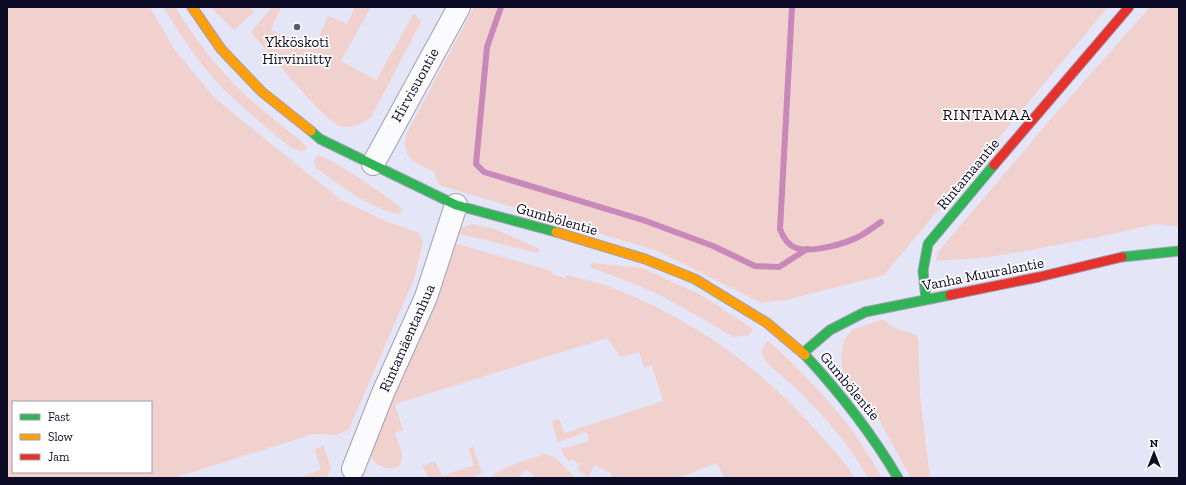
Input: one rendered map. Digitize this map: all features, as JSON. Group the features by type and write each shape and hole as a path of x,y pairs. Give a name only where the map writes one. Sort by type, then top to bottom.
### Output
{"main road":[{"name":"Gumbölentie","path":"192,7 221,49 262,92 320,139 456,206 574,237 645,259 695,279 767,323 803,353 840,393 877,442 898,478"},
{"name":"Rintamaantie","path":"926,299 923,271 928,244 1048,100 1129,7"},
{"name":"Vanha Muuralantie","path":"803,353 830,330 865,312 1038,277 1122,257 1179,251"}],"street":[{"name":"Hirvisuontie","path":"373,164 459,7"},
{"name":"Rintamäentanhua","path":"353,469 383,393 426,297 456,206"}],"shaded area":[{"path":"7,7 150,7 175,50 213,96 235,115 341,200 388,222 419,233 423,242 414,279 349,429 337,435 313,434 174,478 7,478"},
{"path":"163,7 175,7 192,33 221,70 255,104 307,146 305,151 300,151 290,147 223,89 204,67"},
{"path":"210,7 249,7 254,12 234,30"},
{"path":"272,7 281,7 271,30 314,48 328,16 347,24 355,7 371,7 341,61 376,80 414,13 421,22 371,117 357,125 344,127 332,121 321,112 251,32"},
{"path":"474,7 1108,7 884,275 786,300 761,303 655,250 439,185 434,172 410,158 405,148 407,133"},
{"path":"1150,7 1179,7 1179,227 1156,224 1094,238 991,257 936,261 938,252 1050,120"},
{"path":"318,155 335,163 363,180 390,199 403,211 399,214 377,207 345,189 316,168 314,160"},
{"path":"472,224 495,229 540,249 538,253 460,234 460,229"},
{"path":"453,243 552,271 552,274 565,278 567,275 596,282 643,301 700,331 752,369 776,390 799,412 843,462 855,478 724,478 717,463 679,478 609,478 612,474 595,465 588,477 577,469 580,465 572,459 568,461 561,451 561,449 589,441 587,432 558,442 552,422 554,419 560,420 564,433 663,401 652,365 644,367 639,352 621,357 607,338 395,404 403,430 395,433 401,449 401,464 394,468 379,465 372,459 370,450"},
{"path":"591,263 642,268 701,295 753,329 749,335 734,337 666,298 590,267"},
{"path":"885,320 893,327 914,334 918,337 920,396 930,478 911,478 876,414 848,379 842,368 841,353 844,340 852,330"},
{"path":"768,341 801,372 831,404 858,439 882,478 868,478 841,437 830,424 795,388 769,365 762,354 762,349"},
{"path":"324,446 331,469 326,478 297,478 321,470 315,449"},
{"path":"473,447 482,473 473,478 429,478 422,466 435,461 442,476 474,465 468,448"},
{"path":"545,454 556,458 576,478 536,478 526,469 518,478 489,478 506,467"}],"waterway":[{"path":"501,7 487,47 476,164 484,172 643,220 713,246 755,266 779,267 807,249"},
{"path":"792,7 781,232 793,247 803,249 819,249 854,239 881,222"}],"traffic: fast":[{"path":"311,131 320,139 456,205 556,232"},
{"path":"926,299 923,271 928,244 994,165"},
{"path":"1122,257 1179,251"},
{"path":"803,353 830,330 865,312 950,295"},
{"path":"805,355 855,414 898,478"}],"traffic: slow":[{"path":"192,7 221,49 262,92 311,131"},
{"path":"556,232 645,259 695,279 767,323 805,355"}],"traffic: jam":[{"path":"994,165 1129,7"},
{"path":"950,295 1039,277 1122,257"}],"place":[{"name":"Ykköskoti Hirviniitty","path":"297,27"}],"district":[{"name":"RINTAMAA","path":"987,114"}]}
